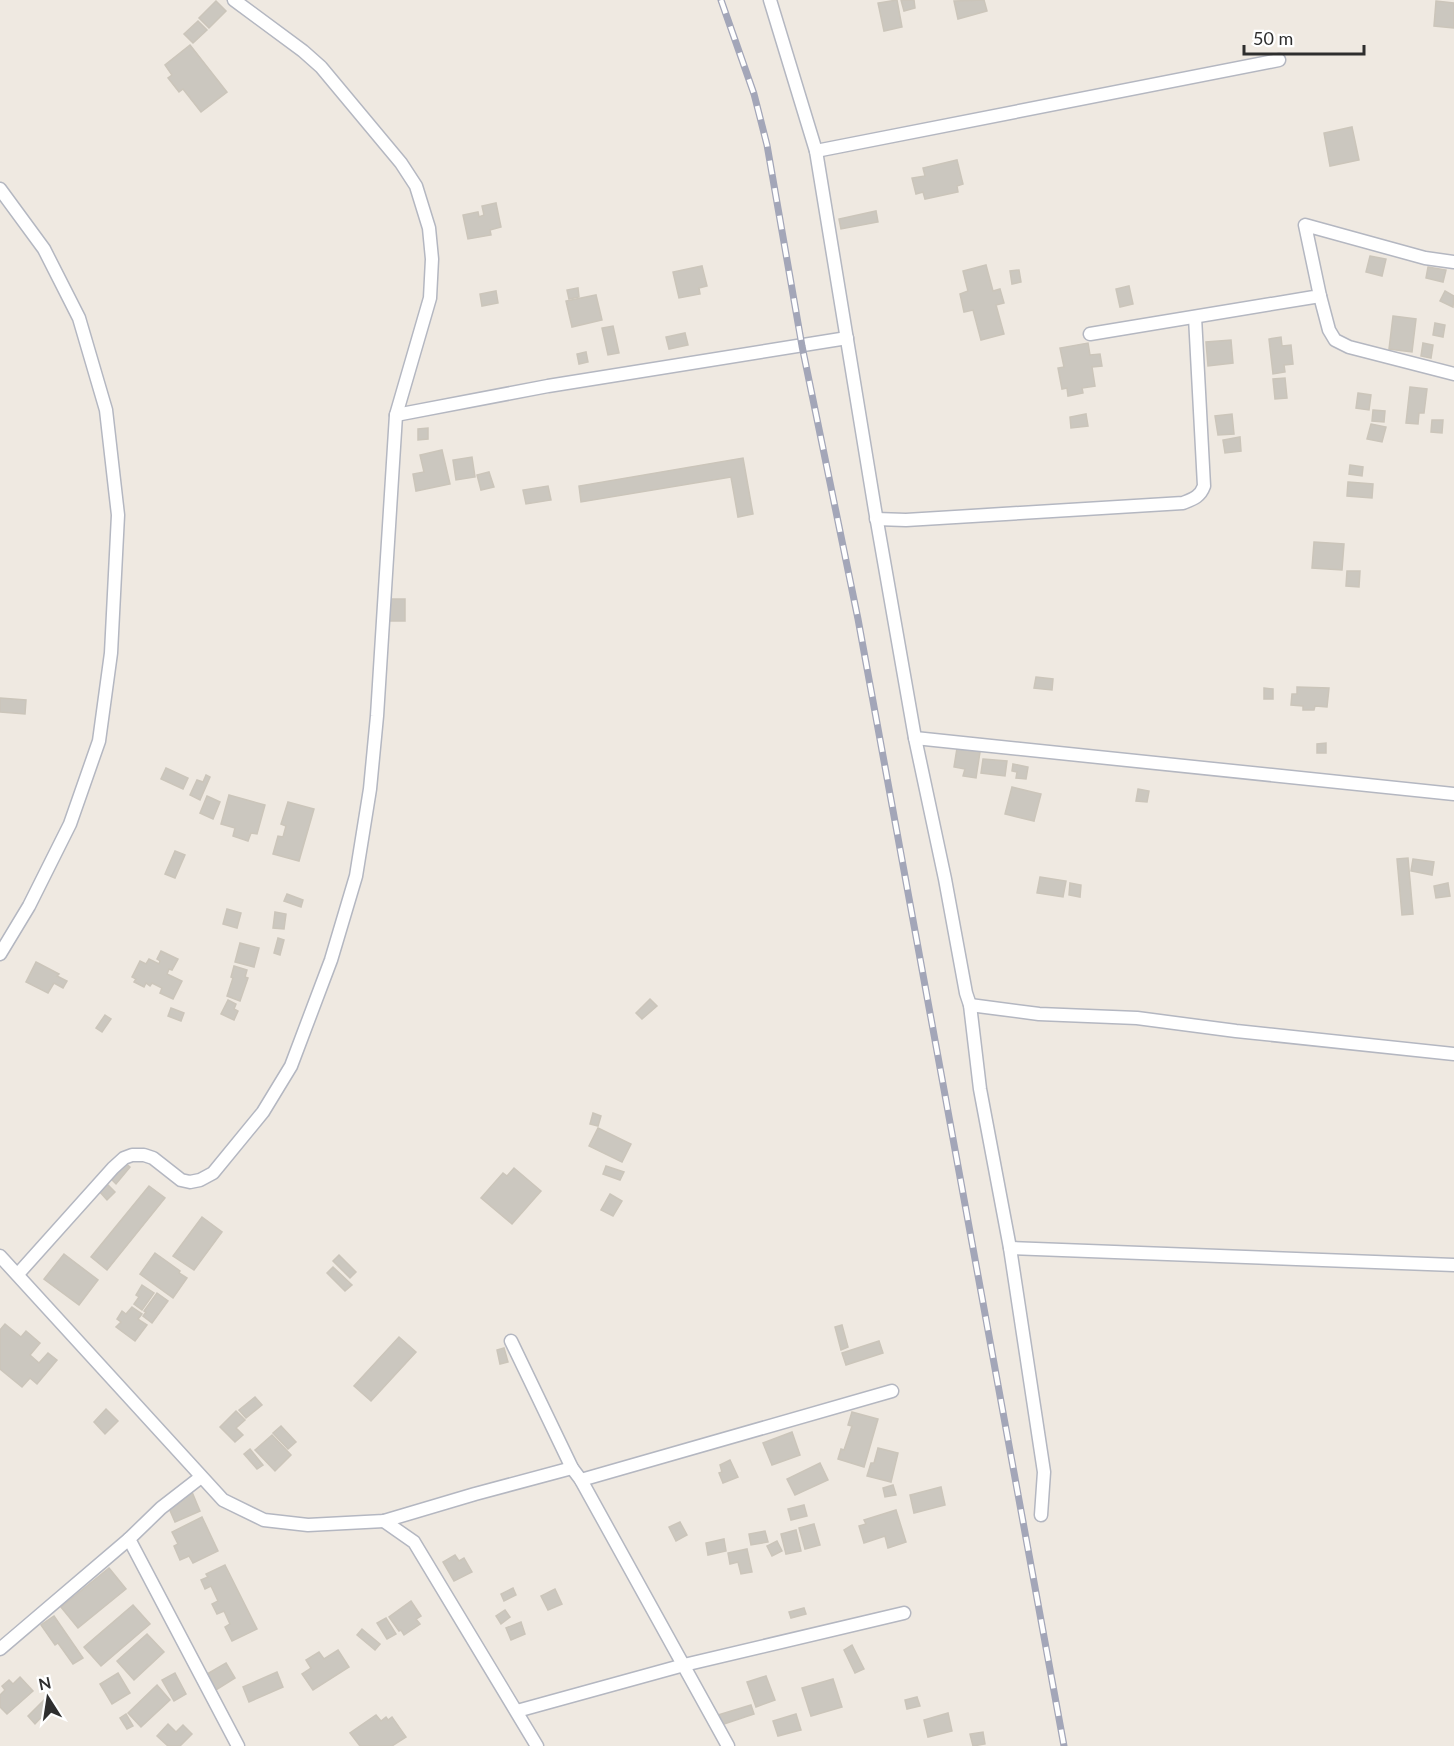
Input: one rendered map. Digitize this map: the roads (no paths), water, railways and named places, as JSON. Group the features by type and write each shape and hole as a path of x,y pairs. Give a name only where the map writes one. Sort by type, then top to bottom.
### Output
{"street":[{"path":"18,1274 124,1158 132,1155 153,1158 181,1180 190,1182 213,1173 263,1112 291,1066 330,960 356,876 370,789 377,716 396,415 430,298 432,259 429,228 416,186 401,163 321,67 234,0"},
{"path":"770,0 816,151 876,519 915,738 970,1005 980,1089 1010,1248 1044,1472 1041,1515"},
{"path":"816,151 1279,60"},
{"path":"0,189 44,249 79,318 106,410 118,515 111,653 99,741 70,824 29,906 0,954"},
{"path":"1454,262 1425,258 1305,225 1320,296 1329,330 1335,340 1349,347 1454,374"},
{"path":"1090,334 1320,296"},
{"path":"876,519 906,520 1137,506 1183,502 1195,498 1204,486 1195,317"},
{"path":"396,415 548,386 847,338"},
{"path":"915,738 1454,794"},
{"path":"970,1005 1039,1014 1137,1018 1454,1054"},
{"path":"1010,1248 1454,1265"},
{"path":"0,1256 223,1500 264,1520 308,1525 384,1521 572,1468"},
{"path":"511,1341 572,1468 581,1480 728,1746"},
{"path":"581,1480 892,1391"},
{"path":"0,1649 129,1539 161,1508 201,1477"},
{"path":"384,1521 414,1542 537,1746"},
{"path":"129,1539 238,1746"},
{"path":"517,1711 684,1665 904,1612"}],"railway":[{"path":"721,0 754,94 767,145 802,346 858,619 1064,1746"}]}
